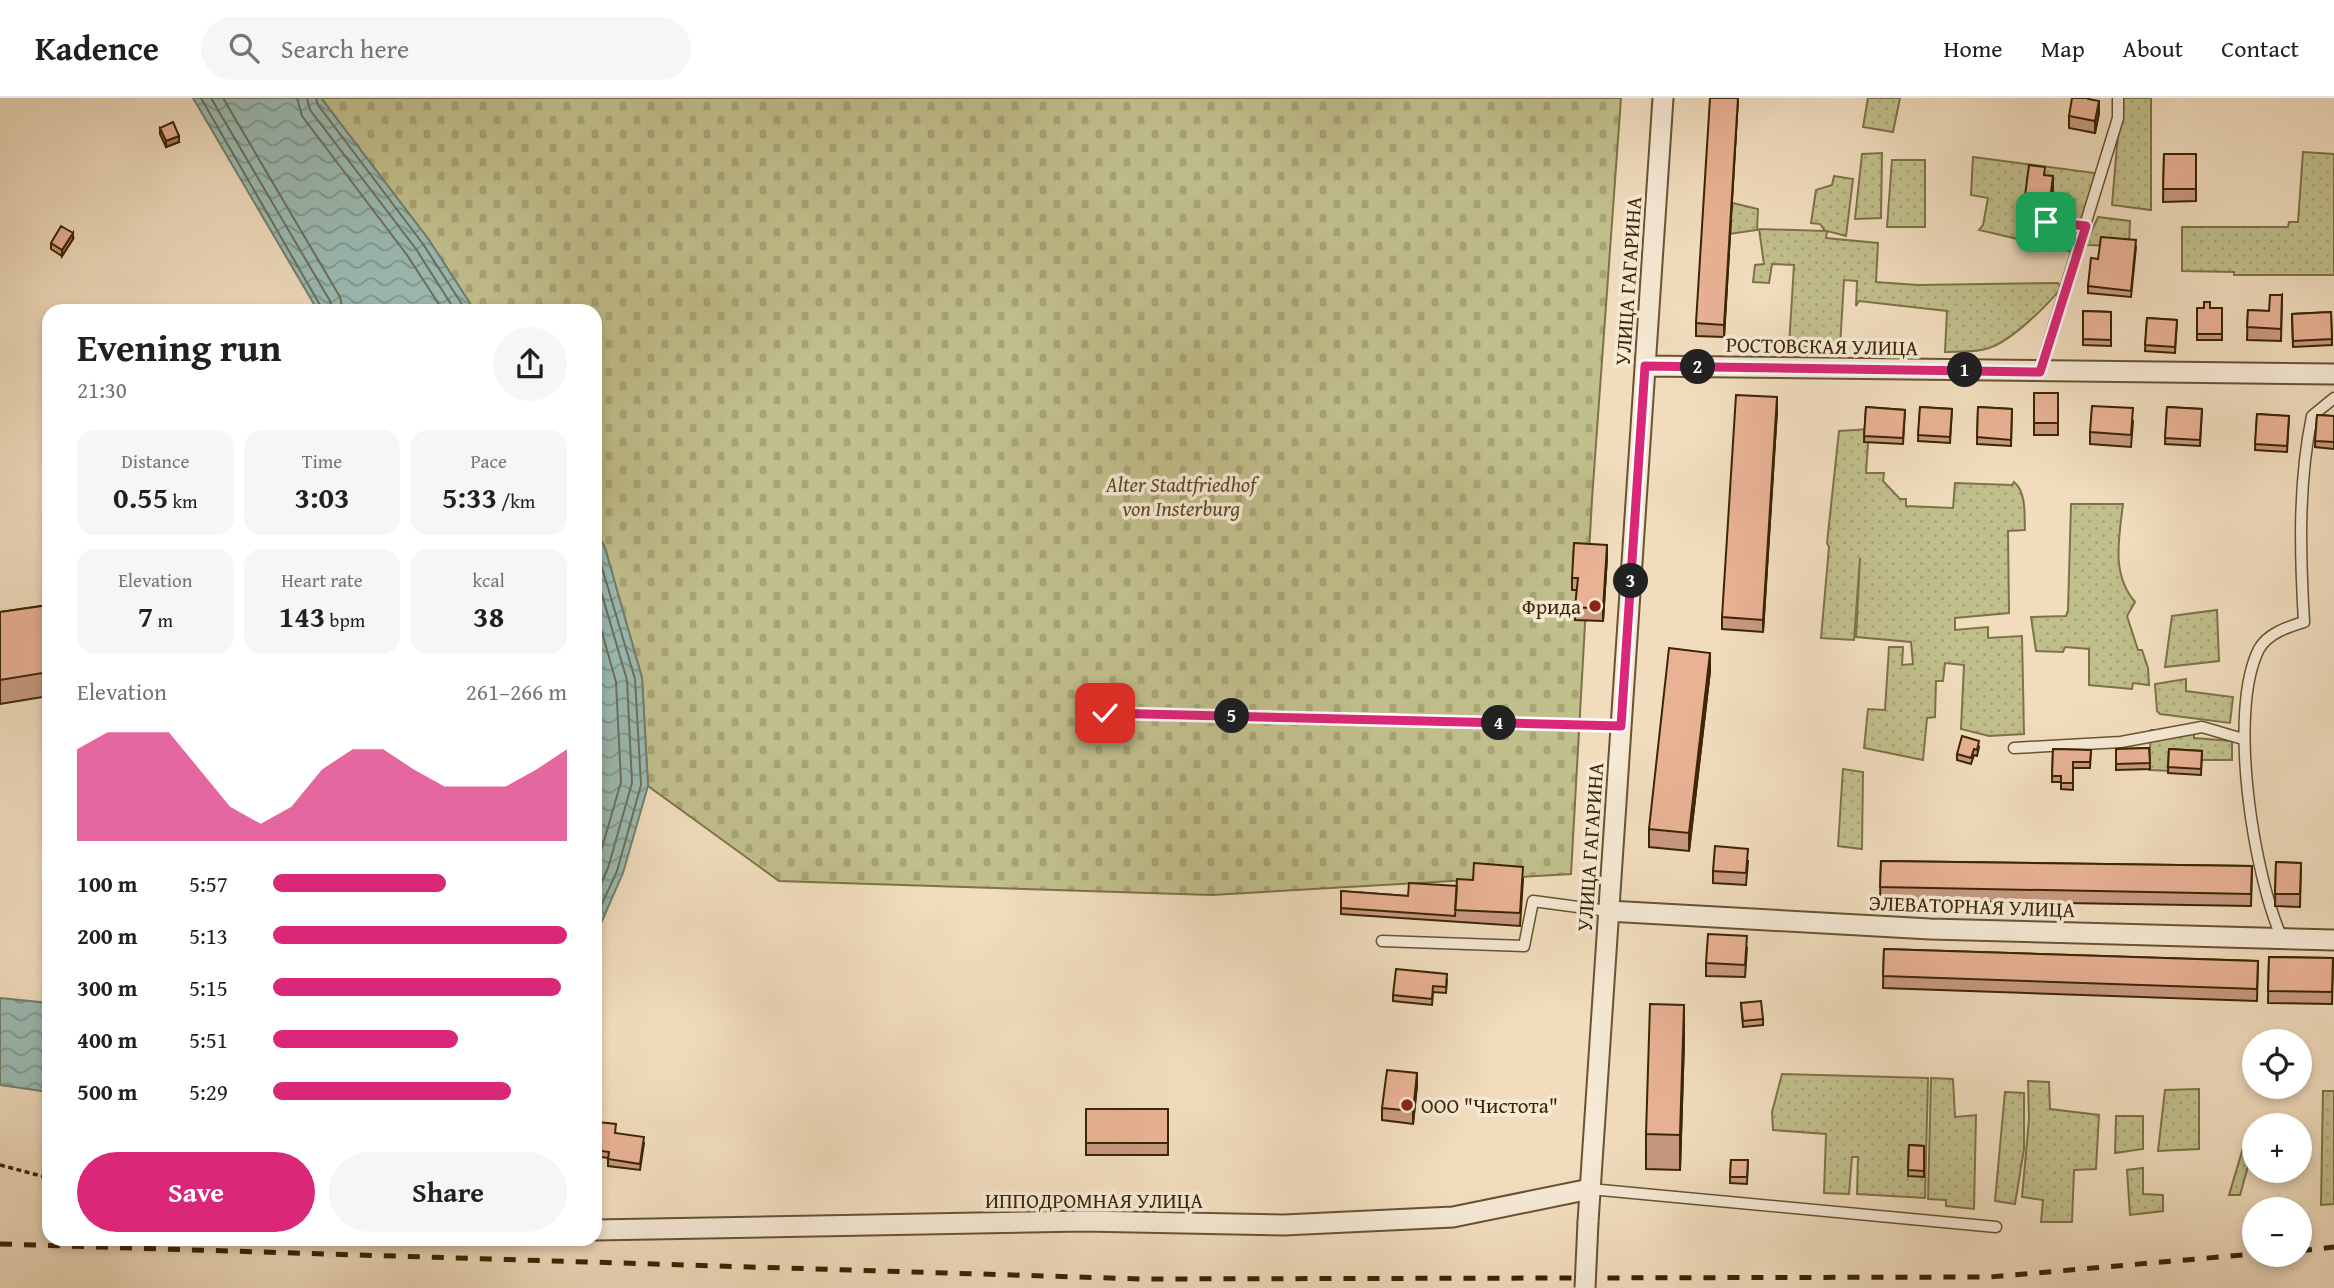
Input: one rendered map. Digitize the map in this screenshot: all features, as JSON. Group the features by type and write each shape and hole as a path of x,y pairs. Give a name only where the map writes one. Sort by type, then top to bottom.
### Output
{"street":[{"name":"УЛИЦА ГАГАРИНА","path":"1586,1288 1590,1189 1663,98"},
{"name":"РОСТОВСКАЯ УЛИЦА","path":"1645,366 2334,374"},
{"name":"ЭЛЕВАТОРНАЯ УЛИЦА","path":"1608,911 1930,929 2334,940"},
{"name":"ИППОДРОМНАЯ УЛИЦА","path":"602,1230 1083,1221 1284,1225 1453,1217 1590,1189"}],"lane":[{"path":"2040,372 2118,118 2118,98"},
{"path":"2046,222 2086,226"},
{"path":"2282,938 2268,907 2246,782 2243,739 2251,679 2260,648 2278,631 2304,622 2301,526 2305,451 2312,415 2334,398"},
{"path":"2014,748 2121,742 2202,727 2243,739"},
{"path":"1382,941 1524,946 1533,901 1608,911"},
{"path":"1590,1189 1996,1227"}],"path":[{"path":"1105,713 1621,726"},
{"path":"0,1165 42,1176"}],"green space":[{"name":"Alter Stadtfriedhof von Insterburg","path":"321,98 1621,98 1592,499 1571,874 1212,895 779,881 648,786 642,678 602,542 602,304 470,304 429,240"},
{"path":"1868,98 1900,98 1893,132 1863,127"},
{"path":"2121,98 2151,98 2151,210 2112,205"},
{"path":"2303,152 2334,154 2334,275 2234,275 2234,272 2182,271 2182,227 2288,227 2289,222 2298,222"},
{"path":"1882,153 1881,218 1855,219 1862,154"},
{"path":"1973,157 2095,173 2089,210 2073,252 1979,230 1983,225 1988,198 1971,195"},
{"path":"1892,160 1925,160 1925,227 1887,227"},
{"path":"1834,176 1853,179 1846,236 1827,231 1826,238 1878,243 1876,282 1918,285 2058,283 2061,288 2028,322 1998,344 1978,351 1945,352 1947,311 1859,301 1856,306 1857,281 1844,280 1840,347 1789,346 1794,265 1772,264 1769,283 1753,282 1755,265 1764,264 1759,229 1825,231 1820,224 1811,223 1816,190 1832,185"},
{"path":"1724,201 1758,209 1757,230 1722,235"},
{"path":"2098,217 2130,221 2129,246 2085,245"},
{"path":"1869,429 1866,473 1884,473 1883,481 1900,499 1906,499 1906,506 1953,508 1955,483 2012,485 2014,482 2021,492 2025,530 2008,531 2009,613 1955,618 1955,630 1988,627 1988,638 2022,636 2024,734 1989,736 1961,729 1964,665 1945,663 1943,681 1936,681 1935,717 1927,718 1923,760 1864,748 1868,709 1885,710 1889,647 1903,647 1902,665 1913,664 1911,642 1856,637 1860,558 1854,640 1821,638 1829,547 1827,543 1839,431"},
{"path":"2071,504 2123,504 2118,556 2122,580 2135,602 2127,616 2138,650 2142,650 2148,668 2149,685 2133,683 2132,689 2089,685 2089,649 2065,647 2063,652 2036,651 2031,617 2066,616 2068,610"},
{"path":"2217,610 2219,661 2165,667 2172,616"},
{"path":"2186,679 2186,691 2233,697 2230,723 2160,714 2157,711 2155,684"},
{"path":"2151,730 2194,730 2194,738 2232,741 2232,760 2197,760 2195,772 2149,770"},
{"path":"1843,769 1863,772 1862,849 1838,846"},
{"path":"1782,1074 1928,1078 1925,1198 1857,1194 1858,1157 1852,1157 1849,1194 1824,1193 1826,1134 1773,1130 1772,1112"},
{"path":"1931,1078 1953,1079 1955,1117 1976,1115 1974,1209 1946,1206 1946,1200 1928,1199"},
{"path":"2028,1081 2049,1082 2050,1109 2099,1115 2096,1169 2074,1170 2072,1222 2041,1222 2043,1200 2022,1197 2029,1119"},
{"path":"2199,1089 2199,1149 2158,1151 2165,1090"},
{"path":"2323,1091 2334,1091 2334,1204 2321,1205"},
{"path":"2005,1092 2024,1093 2024,1149 2015,1204 1995,1201"},
{"path":"2116,1116 2143,1116 2143,1149 2115,1153"},
{"path":"2242,1151 2243,1183 2240,1195 2229,1195"},
{"path":"2143,1168 2143,1194 2163,1195 2163,1211 2130,1215 2127,1170"}],"water":[{"path":"193,98 321,98 429,240 470,304 314,304"},
{"path":"602,542 642,678 648,786 623,873 602,921"},
{"path":"0,998 42,1002 42,1091 0,1085"}],"building":[{"path":"1710,98 1738,98 1724,325 1696,323"},
{"path":"2072,98 2099,101 2095,121 2069,116"},
{"path":"173,122 179,136 166,141 160,128"},
{"path":"2164,154 2196,154 2196,189 2163,189"},
{"path":"2029,165 2045,167 2044,175 2053,176 2050,200 2025,196"},
{"path":"61,226 73,233 62,250 51,243"},
{"path":"2101,237 2136,240 2131,291 2088,286 2091,258 2098,259"},
{"path":"2270,295 2282,295 2281,329 2247,327 2248,310 2269,311"},
{"path":"2204,302 2210,302 2210,308 2222,308 2222,334 2197,334 2197,308 2204,308"},
{"path":"2083,311 2111,312 2111,340 2083,339"},
{"path":"2331,312 2332,339 2293,341 2292,314"},
{"path":"2147,318 2177,320 2175,347 2145,345"},
{"path":"2034,393 2058,393 2058,423 2034,423"},
{"path":"1736,395 1777,397 1763,620 1722,617"},
{"path":"2092,406 2133,408 2131,435 2090,432"},
{"path":"1866,407 1905,410 1903,438 1864,436"},
{"path":"1920,407 1952,409 1950,437 1918,435"},
{"path":"1978,407 2012,409 2011,440 1977,437"},
{"path":"2167,407 2202,409 2200,440 2165,438"},
{"path":"2257,414 2289,416 2287,446 2255,444"},
{"path":"2317,415 2334,416 2334,442 2315,441"},
{"path":"1574,543 1607,545 1603,609 1575,607 1578,578 1572,578"},
{"path":"42,606 42,673 0,680 0,612"},
{"path":"1669,648 1710,653 1689,833 1649,829"},
{"path":"1962,736 1979,741 1971,758 1957,754"},
{"path":"2149,748 2150,763 2116,764 2116,749"},
{"path":"2053,749 2091,750 2090,762 2073,762 2073,783 2061,783 2061,776 2052,776"},
{"path":"2169,749 2202,751 2201,769 2168,767"},
{"path":"1715,846 1748,849 1746,873 1713,871"},
{"path":"1881,861 2252,866 2251,894 1880,887"},
{"path":"2276,862 2301,863 2300,894 2275,894"},
{"path":"1474,863 1523,867 1520,913 1455,910 1457,879 1473,880"},
{"path":"1409,883 1457,886 1455,916 1341,908 1341,891 1408,896"},
{"path":"1708,934 1747,936 1745,965 1706,963"},
{"path":"1884,949 2258,961 2257,989 1883,976"},
{"path":"2269,957 2333,958 2332,992 2268,991"},
{"path":"1396,969 1447,974 1446,987 1433,986 1432,999 1393,995"},
{"path":"1761,1001 1763,1019 1743,1021 1741,1003"},
{"path":"1650,1004 1684,1005 1680,1135 1646,1134"},
{"path":"1387,1070 1417,1073 1413,1111 1382,1108"},
{"path":"1086,1109 1168,1109 1168,1143 1086,1143"},
{"path":"602,1122 616,1124 615,1133 644,1137 640,1164 608,1159 609,1152 602,1151"},
{"path":"1909,1145 1924,1146 1924,1171 1908,1170"},
{"path":"1731,1160 1748,1160 1747,1177 1730,1177"}],"railway":[{"path":"0,1244 42,1245"},
{"path":"65,1246 1143,1279 1990,1277 2242,1255"},
{"path":"2312,1250 2334,1247"}],"place":[{"name":"Фрида","path":"1595,606"},
{"name":"ООО \"Чистота\"","path":"1407,1105"}],"route":[{"path":"1105,713 1621,726 1645,366 2040,372 2086,226 2046,222"}]}
